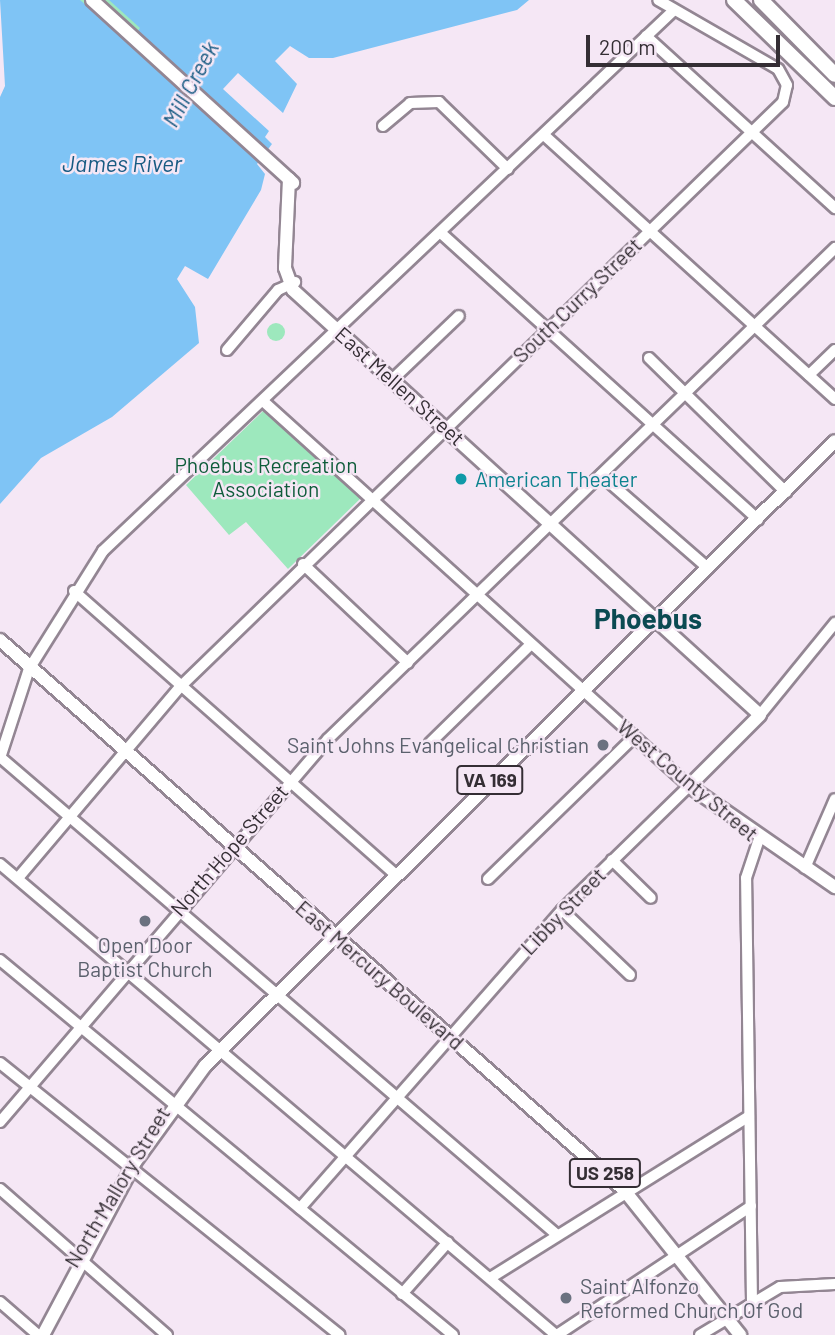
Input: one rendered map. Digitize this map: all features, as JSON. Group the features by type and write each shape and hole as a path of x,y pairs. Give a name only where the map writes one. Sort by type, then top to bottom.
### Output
{"highway":[{"path":"734,0 835,98"},
{"path":"761,0 835,74"}],"main road":[{"path":"92,0 289,179 300,206 293,283"},
{"name":"East Mellen Street","path":"293,283 301,295 760,715"},
{"name":"VA 169","path":"582,690 758,520 835,440"},
{"name":"VA 169","path":"789,489 835,450"},
{"name":"East Mercury Boulevard","path":"0,640 29,669 127,750 624,1190 679,1252 738,1334"},
{"name":"North Mallory Street","path":"37,1335 130,1165 172,1103 217,1048 271,992 582,690"},
{"name":"Libby Street","path":"689,786 760,715"},
{"name":"West County Street","path":"689,786 759,839 835,887"}],"street":[{"path":"556,1234 394,1099 71,816 0,758 29,669 74,591 103,551 341,332 673,11 658,0"},
{"name":"South Curry Street","path":"18,878 180,687 303,564 783,102 787,85 778,69 673,11"},
{"path":"646,36 835,208"},
{"path":"383,126 410,103 439,102 508,169"},
{"path":"544,135 835,399"},
{"path":"442,234 758,520"},
{"name":"North Hope Street","path":"0,1122 288,781 835,248"},
{"path":"227,349 293,283"},
{"path":"393,379 459,316"},
{"path":"808,375 835,350"},
{"path":"649,358 789,489"},
{"name":"West County Street","path":"263,401 689,786"},
{"path":"601,475 708,568"},
{"path":"303,564 408,663"},
{"path":"74,591 394,873"},
{"name":"Libby Street","path":"760,715 835,623"},
{"path":"430,743 531,644"},
{"path":"488,879 634,737"},
{"name":"Libby Street","path":"300,1208 562,910 689,786"},
{"path":"805,868 835,799"},
{"path":"752,1302 746,878 759,839"},
{"path":"612,860 651,898"},
{"path":"0,864 556,1335 751,1206"},
{"path":"562,910 630,975"},
{"path":"0,960 453,1335"},
{"path":"0,1063 339,1335"},
{"path":"490,1278 624,1190 749,1116"},
{"path":"0,1189 167,1335"},
{"path":"402,1294 448,1242"},
{"path":"700,1335 752,1302 793,1283 835,1284"},
{"path":"0,1302 37,1335"}],"green space":[{"path":"59,0 112,0 147,32 133,53"},
{"path":"276,323 282,326 285,332 282,338 276,341 270,338 267,332 270,326"},
{"name":"Phoebus Recreation Association","path":"263,411 362,497 288,569 246,522 229,535 186,485"}],"water":[{"name":"James River","path":"0,0 80,0 129,42 140,28 109,0 529,0 517,10 333,58 309,58 290,46 275,61 297,84 283,113 238,73 223,89 269,131 265,137 272,144 257,164 265,174 261,190 208,279 185,266 177,279 195,307 199,343 112,417 41,458 0,504 0,97 5,86"}],"place":[{"name":"American Theater","path":"461,479"},
{"name":"Saint Johns Evangelical Christian","path":"603,745"},
{"name":"Open Door Baptist Church","path":"145,921"},
{"name":"Saint Alfonzo Reformed Church Of God","path":"566,1298"}],"district":[{"name":"Phoebus","path":"648,618"}],"water label":[{"name":"Mill Creek","path":"190,84"}]}
